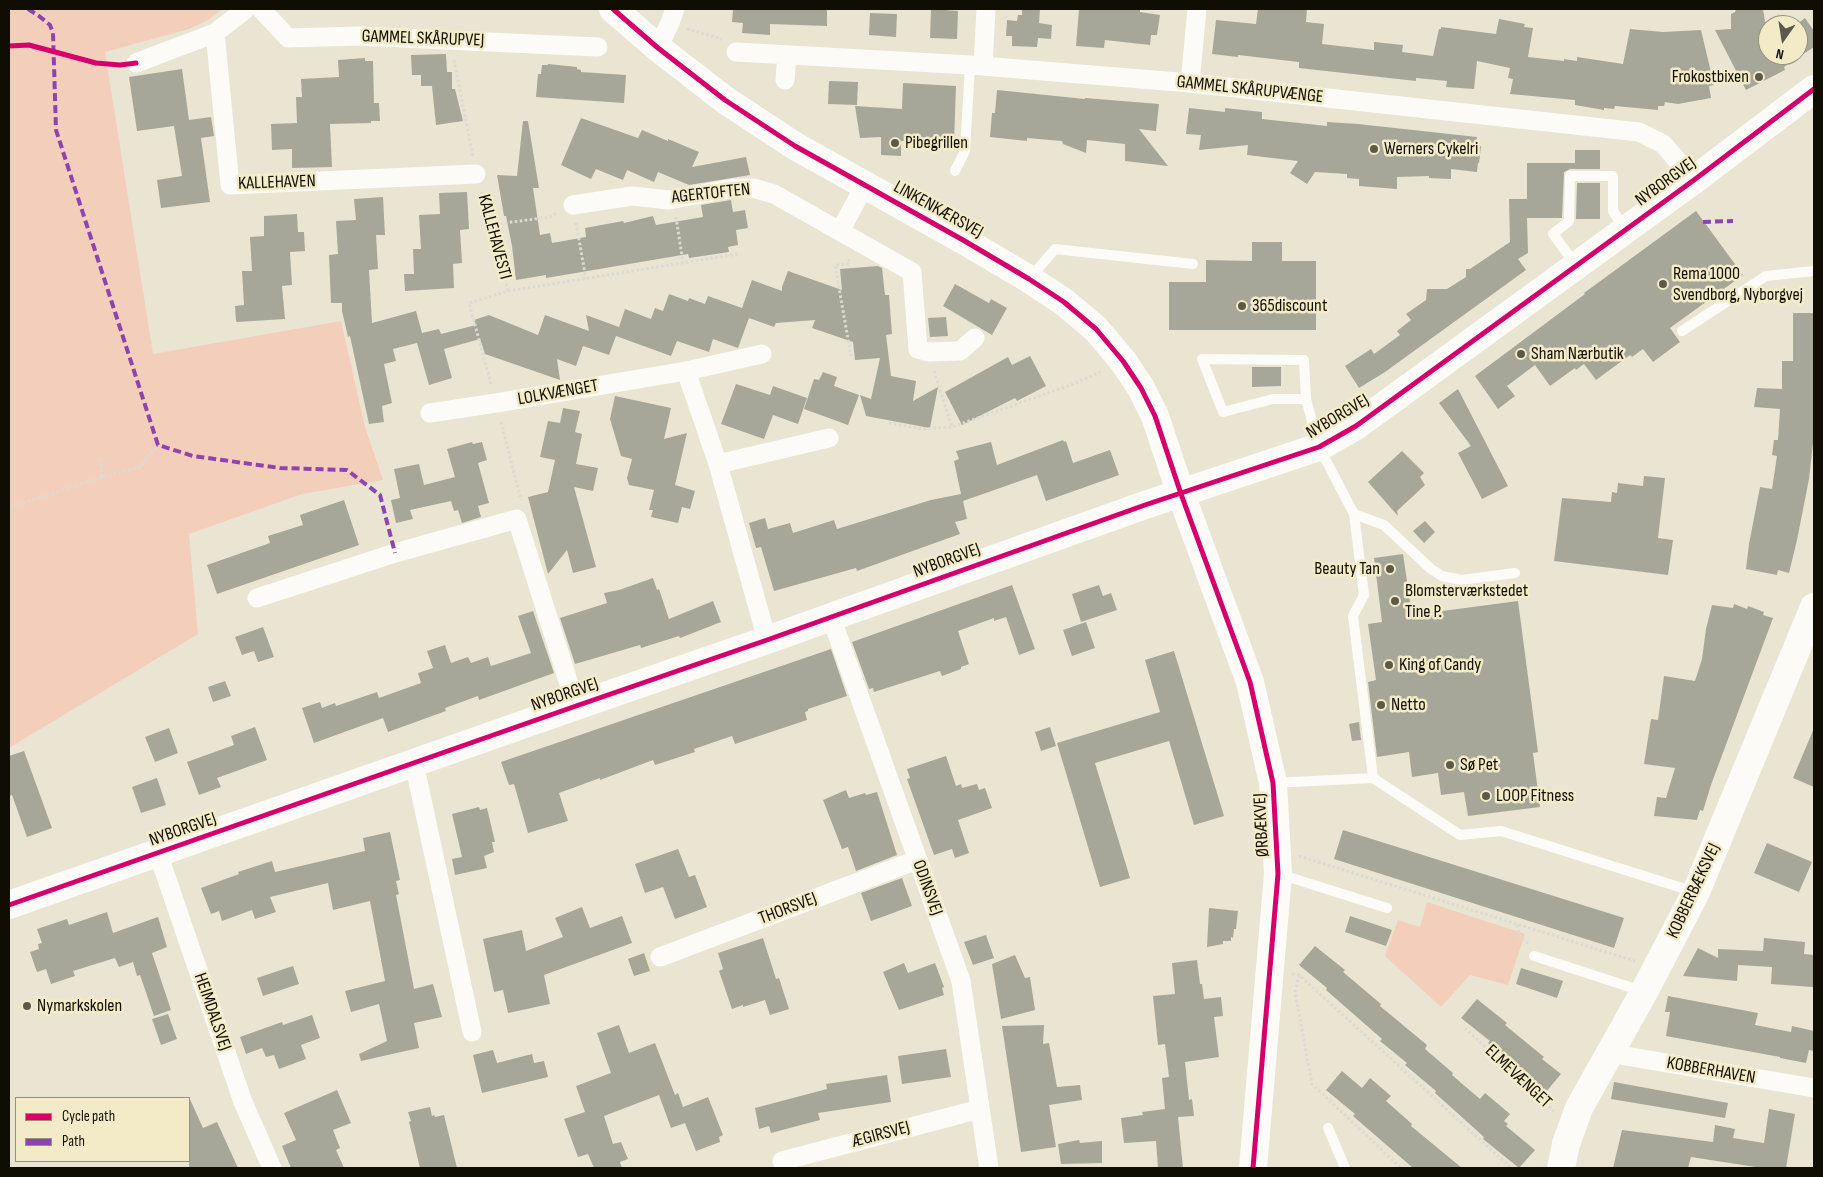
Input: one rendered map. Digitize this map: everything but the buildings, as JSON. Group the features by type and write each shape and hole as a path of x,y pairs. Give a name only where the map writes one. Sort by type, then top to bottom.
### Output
{"street":[{"path":"136,63 215,33 246,9"},
{"name":"GAMMEL SKÅRUPVEJ","path":"261,9 288,38 359,36 598,47"},
{"name":"LINKENKÆRSVEJ","path":"613,9 658,48 726,100 794,146 1029,279 1064,302 1096,329 1123,361 1141,388 1155,416 1181,494"},
{"path":"976,65 986,9"},
{"path":"1190,82 1197,9"},
{"path":"658,48 672,16"},
{"name":"KALLEHAVEN","path":"215,33 230,185 476,174"},
{"name":"GAMMEL SKÅRUPVÆNGE","path":"736,52 976,65 1190,82 1639,132 1664,144 1694,180"},
{"path":"785,80 786,55"},
{"name":"NYBORGVEJ","path":"9,905 768,640 1140,507 1319,447 1356,426 1576,264 1694,180 1814,90"},
{"path":"844,234 865,185"},
{"name":"AGERTOFTEN","path":"572,205 632,196 669,200 734,188 754,188 774,194 912,272 918,349 928,352"},
{"path":"928,352 960,351 975,338"},
{"name":"LOLKVÆNGET","path":"430,413 496,404 686,371 762,354"},
{"path":"686,371 718,464 768,640"},
{"path":"718,464 828,438"},
{"name":"ØRBÆKVEJ","path":"1181,494 1250,682 1273,783 1277,862 1254,1168"},
{"path":"257,598 395,553 517,519"},
{"name":"NYBORGVEJ","path":"517,519 576,706"},
{"name":"KOBBERBÆKSVEJ","path":"1561,1168 1566,1144 1579,1108 1657,968 1696,892 1814,607"},
{"name":"ODINSVEJ","path":"831,617 961,981 989,1168"},
{"path":"414,764 472,1032"},
{"name":"HEIMDALSVEJ","path":"158,853 242,1102 272,1168"},
{"name":"THORSVEJ","path":"660,957 917,860"},
{"name":"KOBBERHAVEN","path":"1608,1053 1814,1088"},
{"name":"ÆGIRSVEJ","path":"782,1161 980,1110"}],"lane":[{"path":"955,171 965,151 976,65"},
{"path":"1576,264 1553,234 1569,221 1570,176 1613,176 1613,211 1625,229"},
{"path":"1029,279 1056,249 1194,264"},
{"path":"1682,331 1766,276 1814,271"},
{"path":"1306,399 1273,399 1222,412 1202,359 1304,360 1306,399 1319,447 1354,514 1364,595 1353,616 1372,778"},
{"path":"1354,514 1384,524 1430,569 1442,576 1461,580 1516,573"},
{"path":"1273,783 1372,778 1460,834 1501,831 1696,892"},
{"path":"1277,862 1387,908"},
{"path":"1534,956 1644,992"},
{"path":"1328,1128 1345,1168"}],"path":[{"path":"672,16 726,40 736,52"},
{"path":"674,199 683,263"},
{"path":"490,225 550,217 572,205 586,279"},
{"path":"844,234 849,264 835,265 851,356"},
{"path":"508,291 738,254"},
{"path":"928,352 952,427"},
{"path":"889,423 923,429 952,427 1076,383 1123,361"},
{"path":"9,508 102,477 140,467 158,445"},
{"path":"101,459 102,477"},
{"path":"1277,862 1517,924 1657,968"},
{"path":"1517,924 1520,936 1529,944 1534,956"},
{"path":"1270,969 1299,975 1511,1168"},
{"path":"1299,975 1295,992 1312,1084 1401,1168"}],"shaded area":[{"path":"9,9 222,9 208,20 189,29 105,52 153,354 341,321 365,427 383,480 302,494 189,534 198,634 9,748"},
{"path":"1427,902 1525,934 1508,985 1470,975 1441,1007 1385,956 1398,920 1420,927"}],"marked path":[{"path":"28,9 50,25 53,33 56,130 158,445 193,456 280,468 347,470 380,495 395,553"},
{"path":"1703,222 1733,221"}],"cycle path":[{"path":"613,9 658,48 725,100 795,146 963,240 1064,302 1096,329 1123,361 1141,388 1155,416 1181,494 1250,682 1273,783 1278,874 1253,1168"},
{"path":"9,46 29,45 96,63 120,65 136,63"},
{"path":"9,905 767,640 1145,505 1319,447 1356,426 1694,180 1814,89"}],"place":[{"name":"Frokostbixen","path":"1759,77"},
{"name":"Pibegrillen","path":"895,143"},
{"name":"Werners Cykelri","path":"1374,149"},
{"name":"Rema 1000 Svendborg, Nyborgvej","path":"1663,284"},
{"name":"365discount","path":"1242,306"},
{"name":"Sham Nærbutik","path":"1521,354"},
{"name":"Beauty Tan","path":"1390,569"},
{"name":"Blomsterværkstedet Tine P.","path":"1395,601"},
{"name":"King of Candy","path":"1389,665"},
{"name":"Netto","path":"1381,705"},
{"name":"Sø Pet","path":"1450,765"},
{"name":"LOOP Fitness","path":"1486,796"},
{"name":"Nymarkskolen","path":"27,1006"}]}
